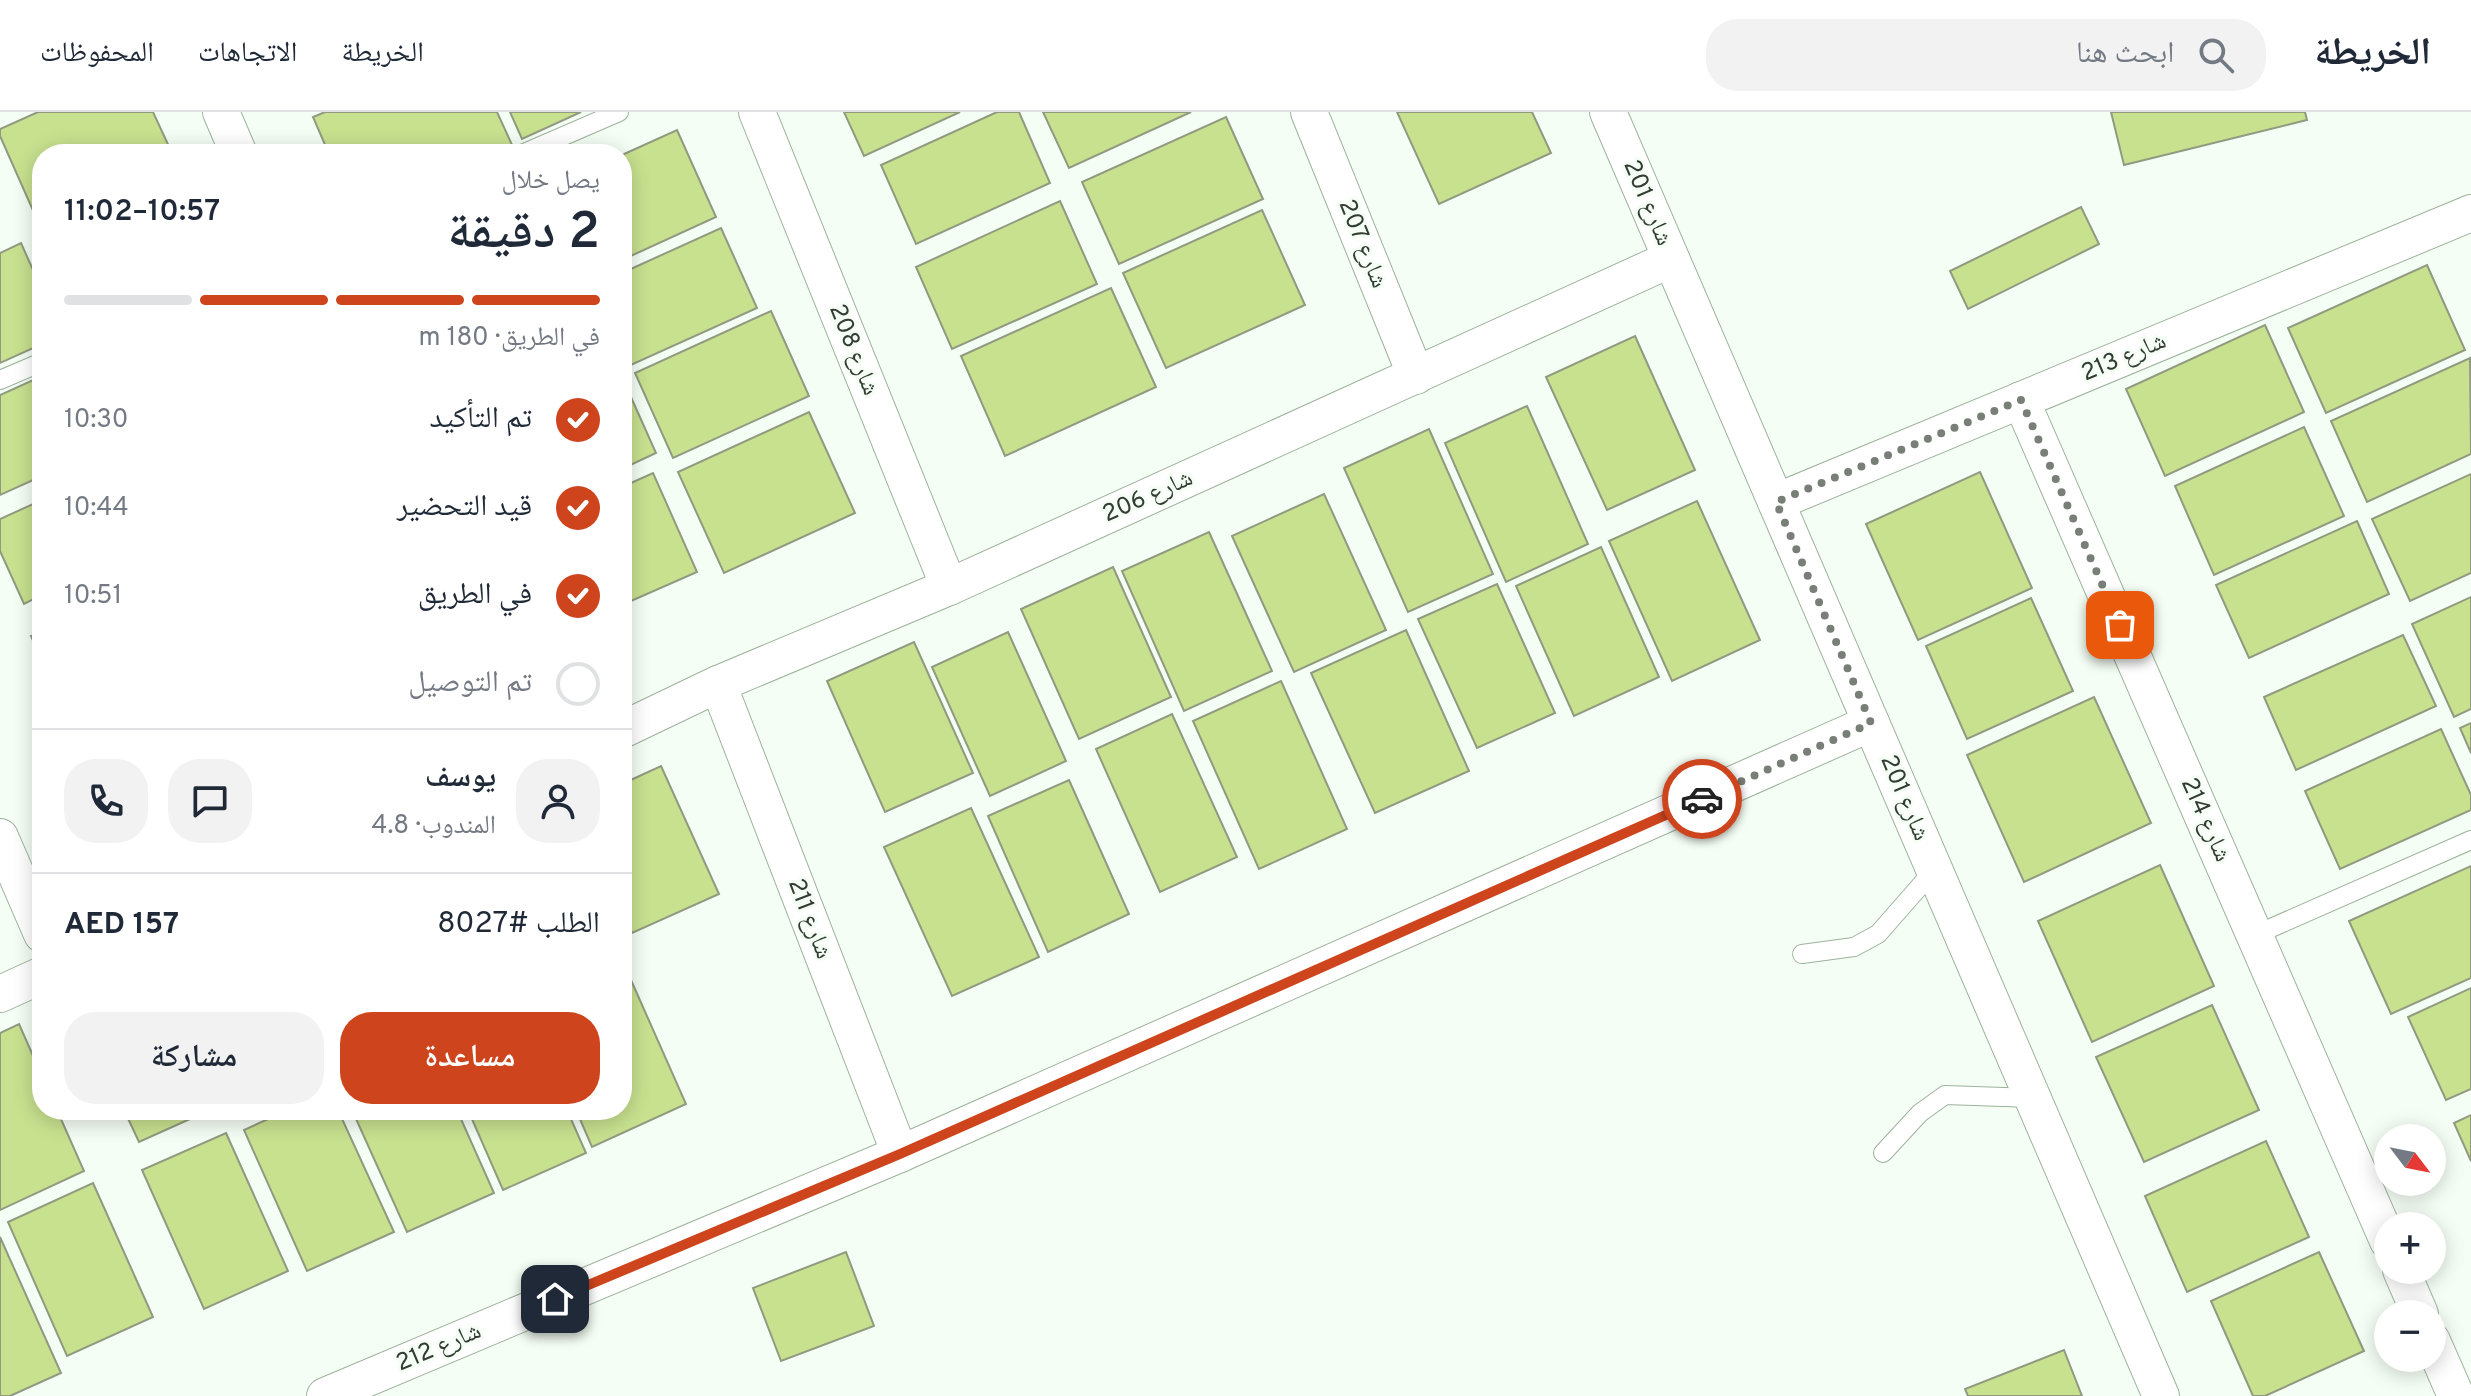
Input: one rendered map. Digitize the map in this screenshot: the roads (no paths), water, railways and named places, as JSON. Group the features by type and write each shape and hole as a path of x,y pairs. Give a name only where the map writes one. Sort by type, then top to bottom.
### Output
{"street":[{"path":"221,112 235,144"},
{"name":"شارع 208","path":"757,112 949,587"},
{"name":"شارع 207","path":"1309,112 1416,376"},
{"name":"شارع 201","path":"1608,112 2161,1396"},
{"name":"شارع 213","path":"1776,502 2471,213"},
{"name":"شارع 206","path":"632,725 718,684 949,587 1671,259"},
{"name":"شارع 214","path":"2021,400 2375,1212"},
{"name":"شارع 211","path":"718,684 900,1154"},
{"name":"شارع 212","path":"325,1396 900,1154 1871,723"},
{"path":"0,837 32,911"},
{"path":"0,994 32,980"},
{"path":"2446,1372 2456,1396"}],"lane":[{"path":"545,144 619,112"},
{"path":"0,380 32,366"},
{"path":"2255,935 2471,840"},
{"path":"1802,954 1854,947 1878,934 1935,869"},
{"path":"1883,1153 1920,1113 1945,1095 2033,1098"}]}
